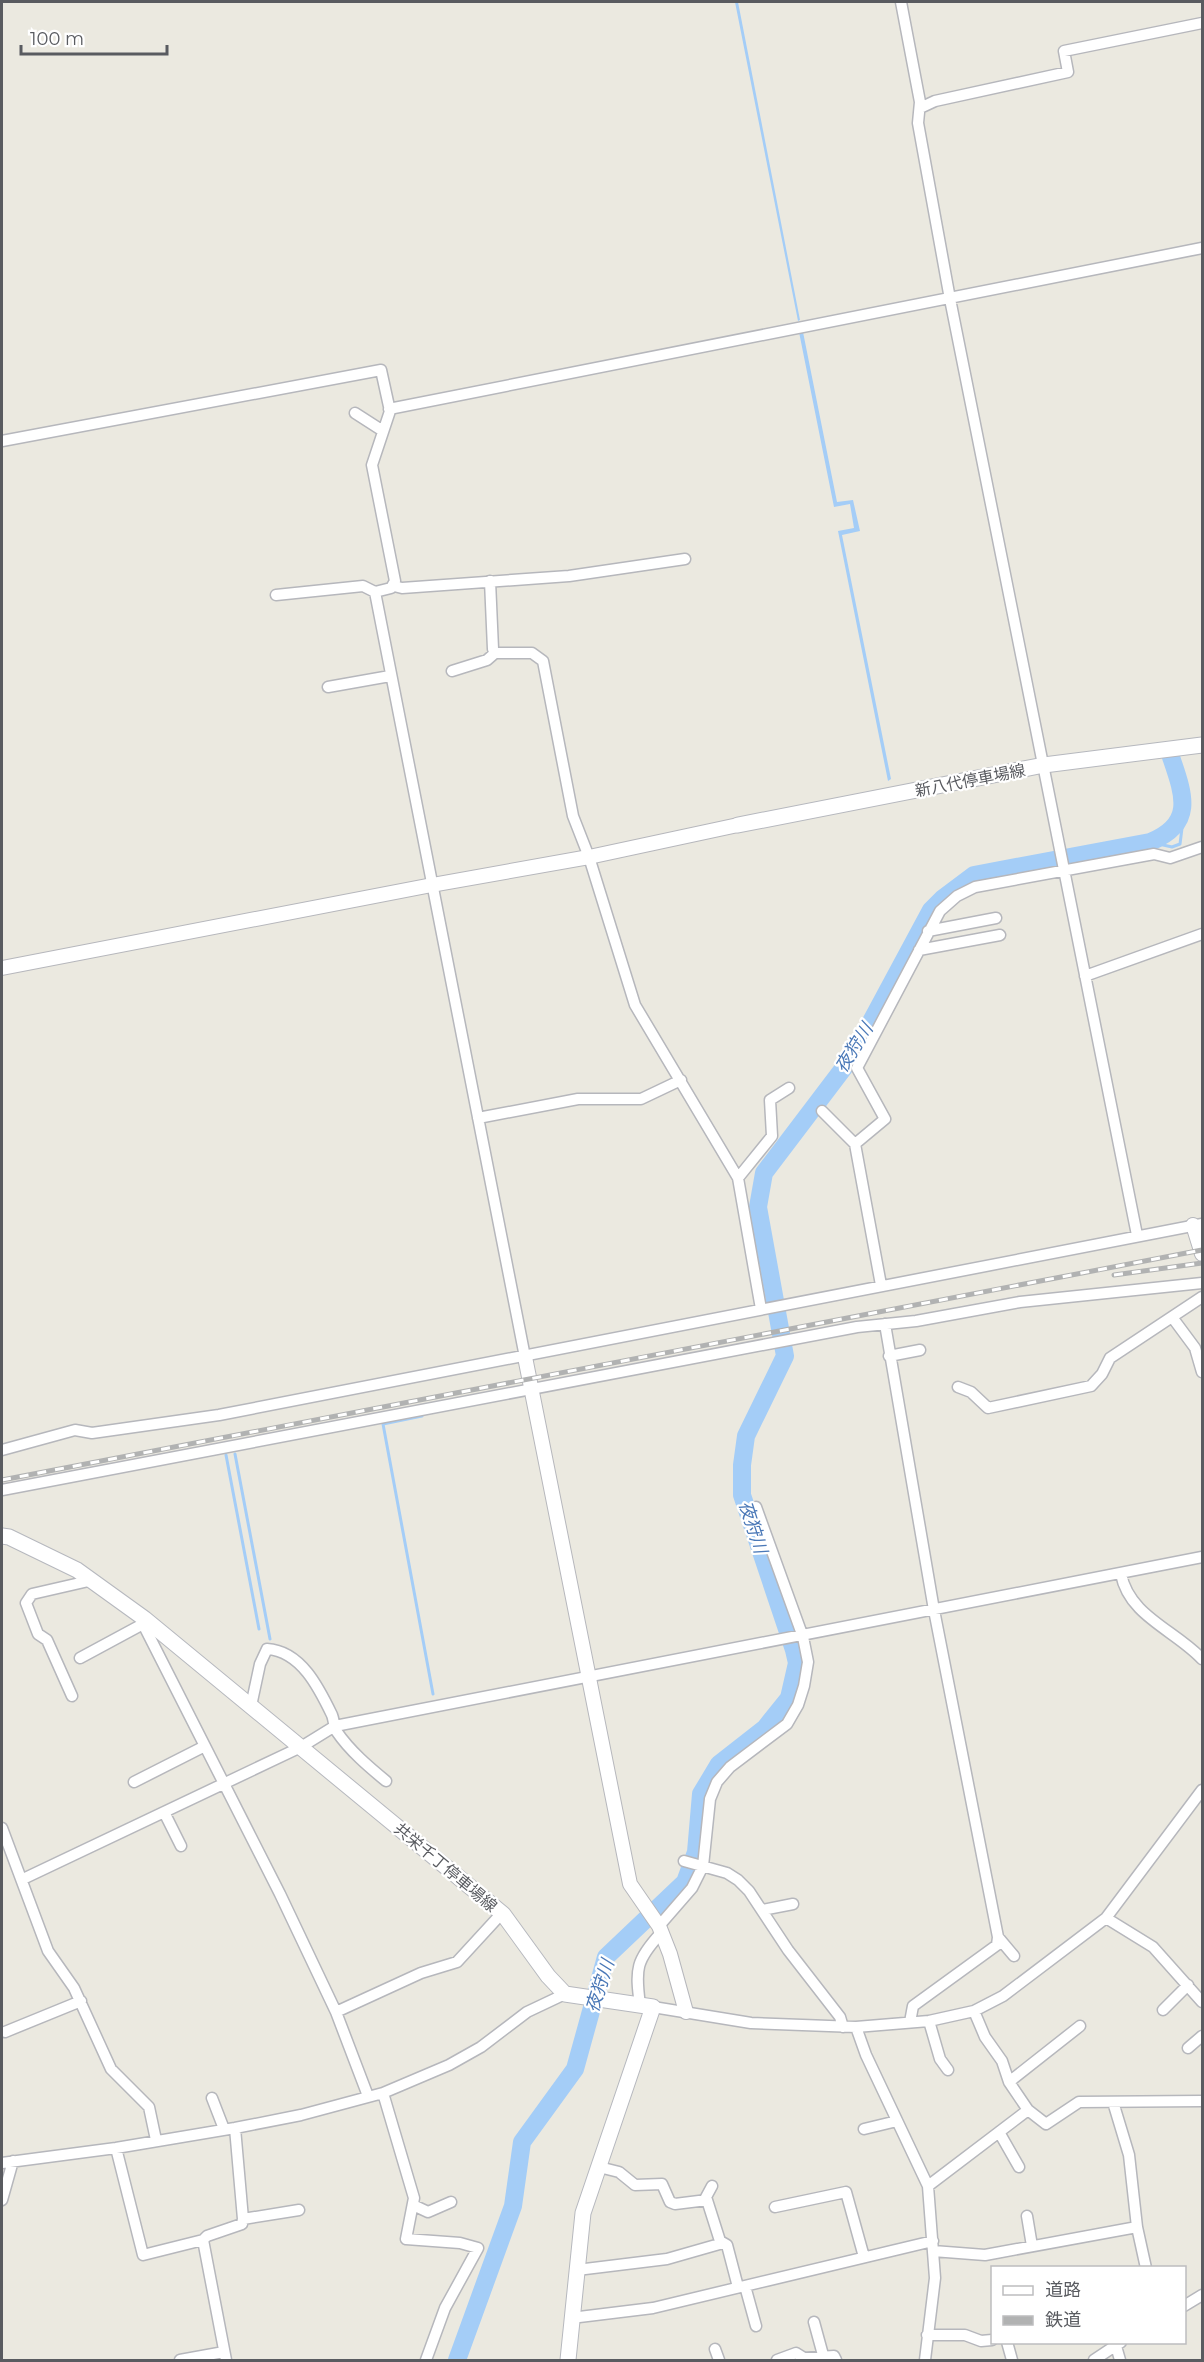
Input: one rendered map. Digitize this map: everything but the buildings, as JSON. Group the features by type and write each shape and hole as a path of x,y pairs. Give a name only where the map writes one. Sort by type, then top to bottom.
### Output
{"main road":[{"name":"新八代停車場線","path":"738,825 1044,765 1203,745"},
{"name":"共栄千丁停車場線","path":"2,1536 9,1537 93,1580 251,1706 502,1913 548,1976 572,1994"},
{"path":"568,2361 583,2213 599,2168 646,2006 572,1994"}],"street":[{"path":"901,2 920,108 918,123 950,299 1066,868 1085,976 1137,1235"},
{"path":"920,108 935,101 1068,72 1064,51 1203,23"},
{"path":"389,409 1203,248"},
{"path":"2,441 381,370 389,409 372,465 394,586"},
{"path":"355,413 383,431"},
{"path":"276,595 363,586 375,592 394,586 402,588 569,576 685,559"},
{"path":"490,581 491,645 495,653"},
{"path":"375,592 530,1387 630,1884 659,1927 682,1993 686,2012"},
{"path":"452,671 487,660 495,653 532,653 543,661 573,816 589,857 635,1005 681,1080 743,1173 744,1200 761,1309"},
{"path":"328,687 390,676"},
{"path":"2,968 589,857 738,825"},
{"path":"855,1144 885,1119 857,1068 928,931 948,903 967,890 1066,868 1154,854 1170,858 1203,848"},
{"path":"928,931 996,918"},
{"path":"1085,976 1203,934"},
{"path":"919,950 1000,935"},
{"path":"478,1118 578,1099 641,1099 681,1080"},
{"path":"743,1173 772,1137 770,1100 789,1088"},
{"path":"822,1111 855,1144 881,1285"},
{"path":"2,1450 75,1430 92,1433 219,1415 1198,1224 1203,1254"},
{"path":"2,1490 794,1338 1020,1302 1203,1283"},
{"path":"958,1387 971,1392 988,1408 1091,1386 1102,1374 1110,1358 1203,1297"},
{"path":"1172,1317 1195,1348 1203,1372"},
{"path":"885,1324 934,1610 998,1937 997,1945 913,2006 910,2022"},
{"path":"889,1356 920,1350"},
{"path":"756,1508 802,1637 808,1662 798,1705 788,1724 730,1767 717,1782 710,1799 702,1866 692,1888 659,1927 638,1963 636,1979 646,2006 751,2023 843,2027 929,2021 974,2011 1003,1996 1106,1918 1203,1790"},
{"path":"23,1879 301,1747 335,1726 802,1637 1203,1557"},
{"path":"1120,1574 1135,1606 1180,1637 1203,1659"},
{"path":"72,1696 47,1640 38,1634 26,1603 32,1594 93,1580"},
{"path":"80,1658 144,1622 336,2012 368,2096"},
{"path":"251,1706 260,1664 267,1649 300,1664 312,1677 333,1717 335,1726 366,1764 386,1781"},
{"path":"134,1782 205,1746"},
{"path":"164,1812 181,1846"},
{"path":"2,1828 6,1851 23,1879 41,1937 81,2001 111,2069 149,2108 156,2140"},
{"path":"685,1862 727,1873 738,1880 840,2017 843,2027"},
{"path":"762,1910 793,1904"},
{"path":"336,2012 421,1973 457,1962 502,1913"},
{"path":"1106,1918 1153,1947 1203,2002"},
{"path":"998,1937 1014,1956"},
{"path":"1163,2010 1188,1985"},
{"path":"2,2200 7,2162 116,2148 301,2115 383,2093 465,2056 491,2040 527,2012 572,1994"},
{"path":"5,2032 81,2001"},
{"path":"974,2011 986,2037 1002,2061 1009,2082 1028,2110 1046,2124 1079,2102 1203,2101"},
{"path":"929,2021 940,2059 948,2070"},
{"path":"1009,2082 1080,2026"},
{"path":"856,2027 866,2055 928,2186 935,2278 925,2361"},
{"path":"1188,2048 1203,2036"},
{"path":"383,2093 414,2198 406,2239 460,2243 478,2248 445,2308 426,2361"},
{"path":"116,2148 143,2255 203,2240 207,2236 242,2224 229,2128 212,2098"},
{"path":"1113,2102 1129,2155 1137,2227 1146,2266"},
{"path":"928,2186 1028,2110"},
{"path":"864,2129 897,2121"},
{"path":"999,2132 1019,2167"},
{"path":"599,2168 619,2172 634,2185 662,2184 670,2202 675,2204 705,2199"},
{"path":"705,2199 712,2186"},
{"path":"775,2207 846,2192 864,2257"},
{"path":"705,2199 723,2243 727,2245 756,2326"},
{"path":"413,2205 428,2212 451,2202"},
{"path":"243,2219 299,2210"},
{"path":"1027,2216 1032,2246"},
{"path":"571,2318 653,2308 864,2257 933,2246 985,2255 1137,2227"},
{"path":"180,2361 225,2356 203,2240"},
{"path":"577,2270 667,2259 723,2243"},
{"path":"1186,2305 1203,2295"},
{"path":"814,2322 823,2355"},
{"path":"927,2335 965,2335 981,2341 991,2340"},
{"path":"1007,2344 1012,2361"},
{"path":"1094,2361 1119,2344"},
{"path":"1119,2344 1120,2361"},
{"path":"714,2349 719,2361"},
{"path":"777,2361 796,2353 804,2358 834,2356 836,2361"}],"water":[{"path":"735,2 738,2 800,320 798,321"},
{"path":"799,332 803,332 837,502 853,500 860,531 842,535 891,779 888,781 838,531 854,528 850,504 834,507"}],"waterway":[{"name":"夜狩川","path":"457,2360 513,2206 522,2142 575,2069 606,1957 685,1882 696,1852 701,1794 719,1764 765,1728 789,1698 797,1663 794,1650 742,1495 742,1465 746,1436 785,1356 758,1207 764,1173 852,1057 931,910 974,875 1150,842 1164,835 1180,817 1182,807 1180,784 1171,757"},
{"path":"1150,842 1172,847 1180,844 1184,812"},
{"path":"422,1416 383,1424 433,1694"},
{"path":"235,1454 270,1639"},
{"path":"226,1455 259,1629"}],"railway":[{"path":"2,1480 1202,1250"},
{"path":"1114,1275 1202,1263"}]}
